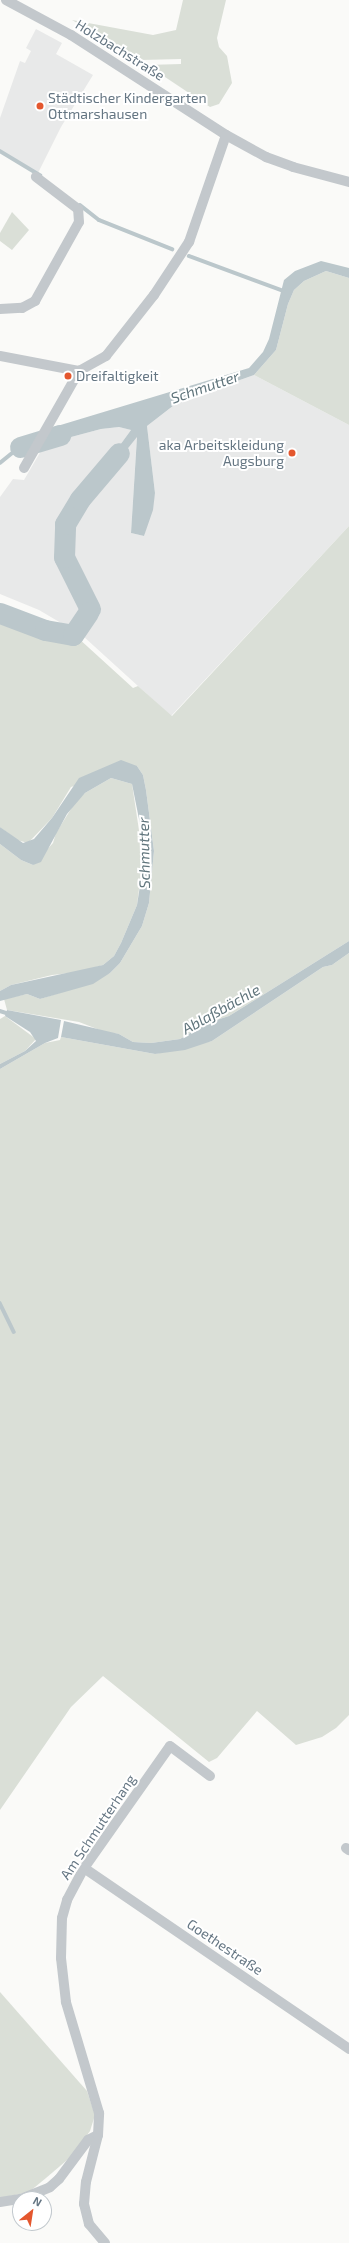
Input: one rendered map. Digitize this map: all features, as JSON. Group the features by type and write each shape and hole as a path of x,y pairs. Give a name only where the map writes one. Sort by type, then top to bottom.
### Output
{"street":[{"name":"Holzbachstraße","path":"6,0 134,74 226,135 266,157 293,167 349,182"},
{"path":"24,468 48,424 80,371 106,356 154,295 189,242 226,135"},
{"path":"0,309 22,308 35,301 79,222 78,209 36,177"},
{"path":"0,356 80,371"},
{"name":"Am Schmutterhang","path":"105,2243 89,2224 84,2204 86,2182 98,2135 98,2107 70,2022 62,1958 62,1918 67,1900 84,1868 170,1746 210,1776"},
{"name":"Goethestraße","path":"84,1868 349,2049"},
{"path":"40,2191 50,2187 59,2179 88,2140 98,2135"},
{"path":"0,2202 12,2200"}],"shaded area":[{"path":"183,0 226,0 217,38 219,47 227,56 232,83 219,104 210,107 147,65 181,64 181,59 141,60 72,20 153,35 176,30"},
{"name":"Städtischer Kindergarten Ottmarshausen","path":"36,29 62,43 56,54 93,75 61,127 38,173 0,151 0,118 20,61 25,63 31,51 26,48"},
{"path":"12,212 29,230 12,250 0,241 0,233"},
{"path":"326,271 349,278 349,425 254,375 276,350 288,304 294,290 304,281"},
{"path":"254,375 349,425 349,526 171,716 83,636 39,610 0,594 0,497 13,479 24,480 45,444 101,429 119,427 131,430 99,474 104,478 137,436 131,533 144,536 155,493 147,426 178,402"},
{"path":"349,526 349,941 229,1016 207,1023 180,1039 151,1043 133,1042 119,1034 105,1032 79,1022 7,1010 4,999 27,994 40,999 110,973 120,963 142,926 149,903 154,851 143,775 137,766 71,787 52,818 28,843 17,840 0,827 0,620 64,641 73,641 77,637 133,688 138,686 172,716"},
{"path":"111,778 132,784 143,857 137,905 121,943 114,956 103,965 79,972 52,975 11,985 0,991 0,844 21,860 33,865 53,843 56,833 76,801 85,793"},
{"path":"349,953 349,1715 336,1728 322,1737 296,1745 257,1711 217,1758 209,1762 103,1676 71,1707 0,1810 0,1069 45,1043 60,1040 61,1037 155,1054 212,1041 323,967 332,965"},
{"path":"5,1016 36,1039 25,1051 0,1064 0,1019"},
{"path":"0,1992 87,2091 95,2115 90,2131 73,2155 30,2191 12,2191 12,2196 0,2198"}],"water":[{"path":"321,261 349,268 349,278 326,271 304,281 294,290 288,304 276,350 254,375 178,402 147,426 155,493 153,510 144,536 131,533 137,437 104,478 99,474 131,430 119,427 101,429 45,444 54,427 249,368 263,352 269,339 284,280 295,271"},
{"path":"0,607 62,627 77,637 73,641 64,641 0,620"},
{"path":"121,760 137,766 143,775 154,851 149,903 142,926 120,963 110,973 93,984 40,999 27,994 0,1001 0,991 11,985 103,965 114,956 121,943 137,905 143,857 140,824 132,784 111,778 85,793 67,814 41,862 33,865 21,860 0,844 0,827 23,843 34,839 52,818 79,778"},
{"path":"349,941 349,953 332,965 323,967 212,1041 185,1050 155,1054 61,1037 64,1021 119,1034 133,1042 151,1043 180,1039 207,1023 229,1016"},
{"path":"7,1010 61,1020 58,1038 45,1043 0,1069 0,1064 25,1051 36,1041 30,1032 5,1016"}],"waterway":[{"path":"0,151 40,175"},
{"path":"80,205 99,220 172,249"},
{"path":"189,256 284,291"},
{"path":"20,447 60,435"},
{"path":"0,463 20,447"},
{"path":"90,609 64,557 65,524 80,499 119,453"},
{"name":"Schmutter","path":"0,613 45,630 73,635 88,613"},
{"name":"Ablaßbächle","path":"0,1011 10,1014"},
{"path":"0,1303 14,1332"}],"place":[{"name":"Städtischer Kindergarten Ottmarshausen","path":"40,106"},
{"name":"Dreifaltigkeit","path":"68,376"},
{"name":"aka Arbeitskleidung Augsburg","path":"292,453"}]}
